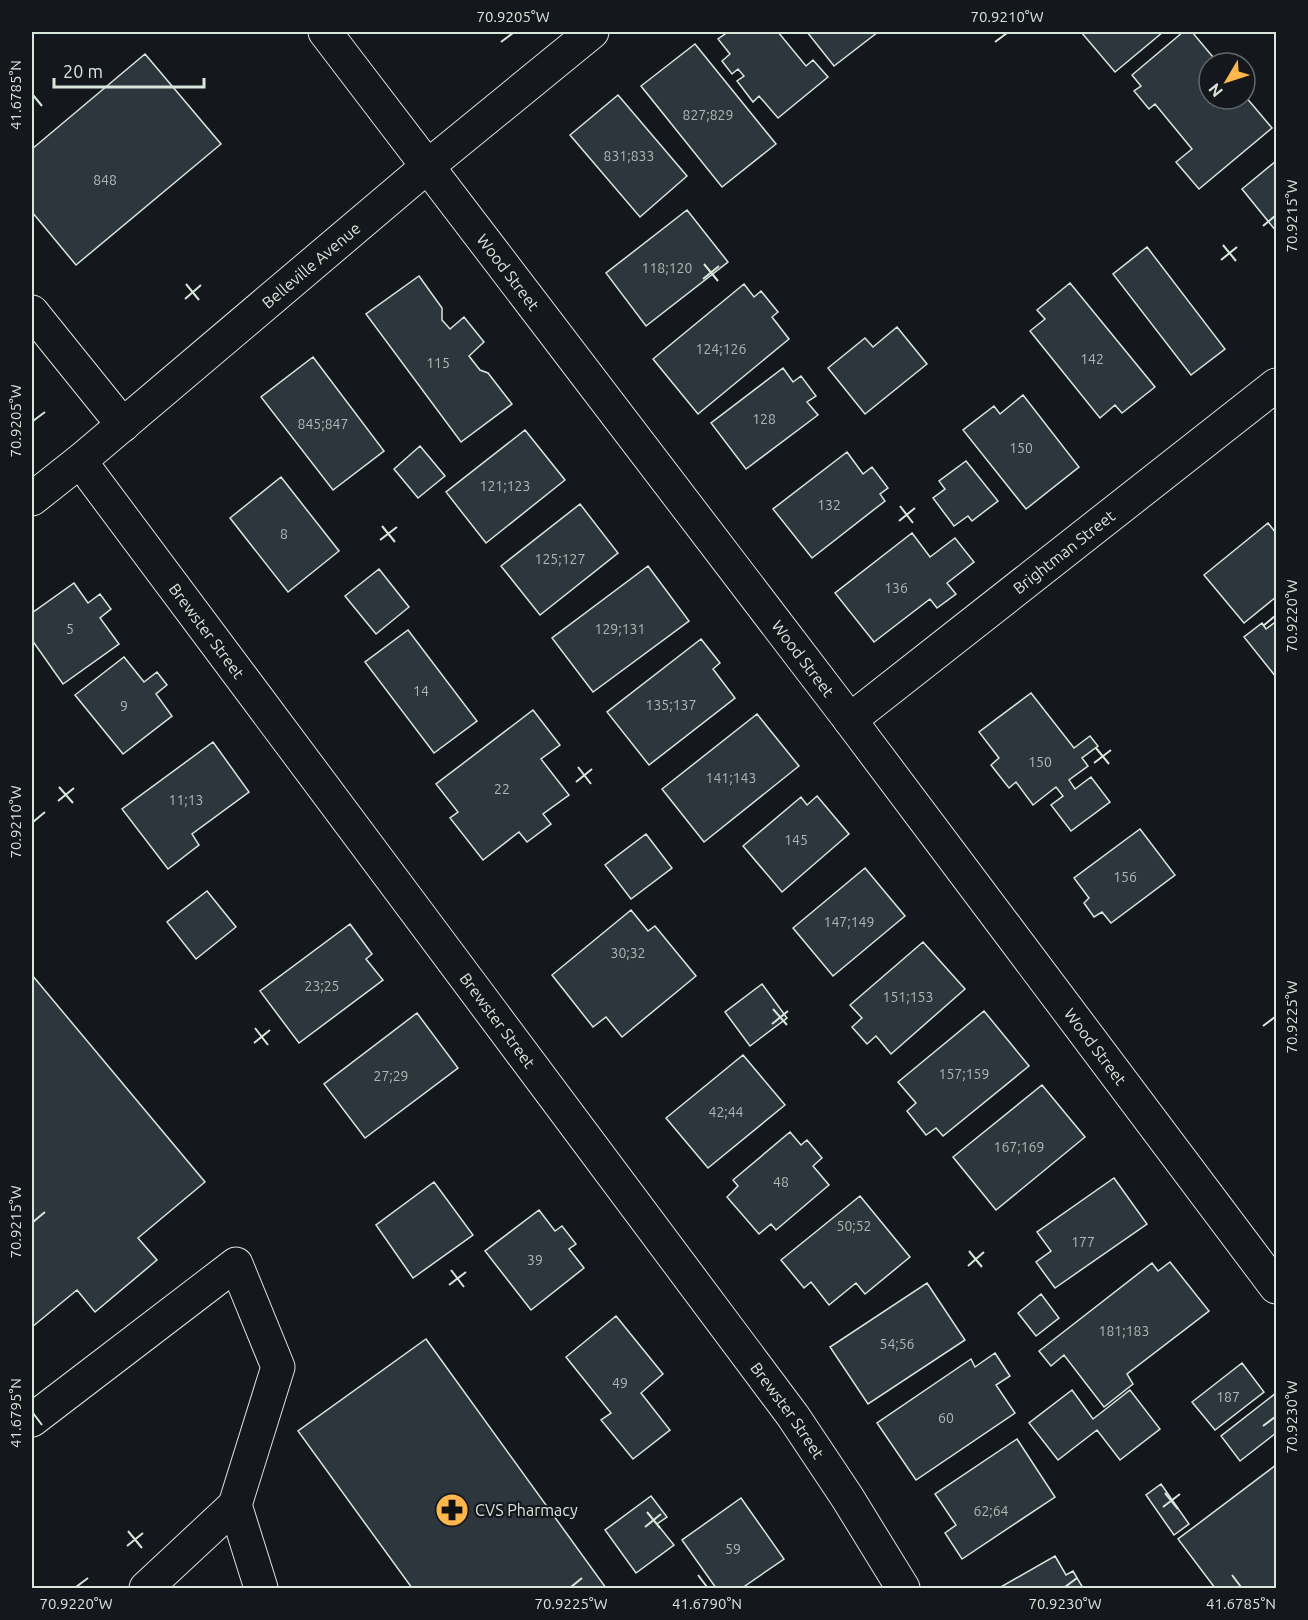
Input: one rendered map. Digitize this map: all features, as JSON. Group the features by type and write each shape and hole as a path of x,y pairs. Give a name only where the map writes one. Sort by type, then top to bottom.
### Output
{"street":[{"name":"Wood Street","path":"325,32 850,720 1276,1287"},
{"name":"Belleville Avenue","path":"32,499 123,425 428,166 592,32"},
{"path":"32,312 123,425"},
{"name":"Brightman Street","path":"850,720 1276,385"},
{"name":"Brewster Street","path":"80,461 794,1416 903,1588"},
{"path":"32,1419 236,1264 278,1367 235,1505 146,1588"},
{"path":"235,1505 261,1588"}],"building":[{"path":"728,32 778,32 806,66 813,60 828,77 778,118 759,96 753,102 737,81 744,76 738,69 732,74 722,61 730,54 718,39"},
{"path":"807,32 878,32 834,66"},
{"path":"1081,32 1163,32 1115,72"},
{"path":"1183,32 1192,32 1208,51 1197,51 1197,111 1257,110 1272,128 1199,189 1176,162 1192,149 1155,104 1149,109 1134,91 1141,86 1132,75"},
{"path":"695,44 776,144 722,187 641,86"},
{"path":"145,54 221,144 76,265 32,212 32,149"},
{"path":"618,95 687,176 640,217 570,135"},
{"path":"1276,161 1276,231 1242,189"},
{"path":"687,210 728,262 646,326 606,273"},
{"path":"1147,247 1225,349 1191,375 1113,274"},
{"path":"419,276 442,308 442,320 450,329 464,317 484,342 469,356 480,370 488,373 512,404 461,442 366,314"},
{"path":"1070,283 1155,387 1122,413 1115,405 1100,418 1030,331 1045,319 1037,310"},
{"path":"744,284 754,297 761,291 778,312 772,317 789,339 698,414 653,359"},
{"path":"897,327 927,364 865,414 828,368 865,338 873,347"},
{"path":"313,357 384,451 333,490 261,397"},
{"path":"783,368 793,382 801,376 816,396 807,402 818,415 746,469 711,423"},
{"path":"1023,395 1079,467 1026,509 963,430 994,406 1000,414"},
{"path":"525,430 565,480 486,543 446,492"},
{"path":"420,446 445,476 418,498 394,469"},
{"path":"847,452 863,474 872,467 888,488 880,494 885,501 812,558 773,509"},
{"path":"966,461 998,501 972,521 968,516 954,526 933,498 945,489 939,481"},
{"path":"281,477 339,551 288,592 230,518"},
{"path":"580,504 618,553 540,615 501,566"},
{"path":"1268,523 1276,533 1276,597 1244,623 1204,575"},
{"path":"912,533 930,557 955,538 974,562 947,583 956,594 937,608 930,599 874,642 835,593"},
{"path":"648,566 689,621 593,692 552,638"},
{"path":"379,569 409,607 376,634 345,596"},
{"path":"74,583 88,603 100,594 111,609 100,618 119,644 63,684 32,640 32,613"},
{"path":"1262,623 1266,629 1274,623 1276,625 1276,677 1244,637"},
{"path":"408,630 477,721 434,753 365,662"},
{"path":"701,639 720,663 713,669 735,698 649,765 607,712"},
{"path":"124,657 144,682 157,672 167,685 156,694 172,716 123,754 75,695"},
{"path":"1031,693 1074,748 1090,736 1098,746 1082,758 1088,766 1069,780 1075,789 1091,777 1110,802 1071,831 1051,805 1063,796 1056,787 1033,805 1016,782 1009,788 991,765 999,758 979,732"},
{"path":"533,710 560,745 541,759 569,795 543,814 551,824 527,842 519,832 483,860 450,818 458,812 436,784"},
{"path":"757,714 799,766 704,842 662,789"},
{"path":"213,742 249,792 192,834 199,845 168,869 122,809"},
{"path":"817,796 849,834 782,892 743,846 801,797 807,805"},
{"path":"1140,829 1175,875 1111,923 1102,912 1094,917 1084,903 1089,898 1074,878"},
{"path":"646,834 672,868 631,899 605,865"},
{"path":"865,868 905,916 833,976 793,928"},
{"path":"207,891 236,927 196,959 167,922"},
{"path":"631,910 648,931 655,926 696,976 622,1037 606,1017 593,1027 552,975"},
{"path":"350,924 372,954 366,959 383,980 299,1043 260,991"},
{"path":"923,942 965,989 891,1054 876,1036 867,1044 852,1027 862,1018 850,1005"},
{"path":"32,975 205,1182 138,1238 157,1260 95,1312 77,1290 32,1327"},
{"path":"762,984 787,1018 750,1046 725,1012"},
{"path":"984,1011 1029,1066 943,1136 936,1128 926,1135 907,1111 916,1103 898,1082"},
{"path":"417,1013 458,1068 365,1138 324,1084"},
{"path":"743,1055 785,1105 708,1168 666,1118"},
{"path":"1042,1085 1085,1137 996,1210 953,1157"},
{"path":"790,1132 801,1145 807,1140 822,1158 813,1166 829,1185 776,1230 771,1224 759,1234 727,1197 738,1186 733,1180"},
{"path":"1114,1178 1147,1224 1055,1288 1036,1262 1051,1251 1037,1232"},
{"path":"434,1182 473,1235 413,1278 376,1225"},
{"path":"860,1196 910,1257 865,1294 856,1283 829,1305 811,1282 804,1288 781,1260"},
{"path":"539,1210 555,1231 562,1226 576,1244 569,1249 584,1268 531,1310 485,1251"},
{"path":"1170,1262 1209,1311 1127,1374 1133,1384 1104,1407 1064,1355 1051,1366 1039,1351 1152,1263 1158,1271"},
{"path":"927,1283 965,1340 868,1404 830,1347"},
{"path":"1041,1294 1059,1318 1036,1336 1018,1313"},
{"path":"616,1316 663,1374 641,1393 670,1430 633,1459 601,1420 611,1413 566,1357"},
{"name":"CVS Pharmacy","path":"426,1339 606,1588 412,1588 298,1431"},
{"path":"995,1353 1010,1376 996,1385 1015,1413 916,1480 877,1423 971,1359 975,1367"},
{"path":"1242,1363 1264,1392 1215,1430 1192,1402"},
{"path":"1072,1390 1093,1419 1130,1390 1160,1429 1120,1460 1097,1430 1058,1460 1029,1423"},
{"path":"1276,1393 1276,1433 1240,1461 1221,1436"},
{"path":"1017,1439 1055,1497 962,1559 945,1533 956,1525 935,1494"},
{"path":"1276,1465 1276,1588 1215,1588 1178,1539"},
{"path":"1161,1484 1189,1524 1174,1535 1146,1495"},
{"path":"651,1496 667,1517 657,1524 674,1545 636,1573 605,1530"},
{"path":"741,1498 784,1559 742,1588 716,1588 682,1540"},
{"path":"1055,1556 1066,1575 1073,1571 1083,1588 999,1588"}],"place":[{"name":"CVS Pharmacy","path":"452,1510"}]}
